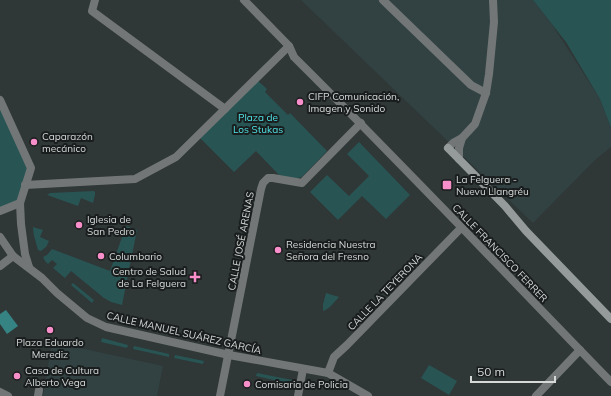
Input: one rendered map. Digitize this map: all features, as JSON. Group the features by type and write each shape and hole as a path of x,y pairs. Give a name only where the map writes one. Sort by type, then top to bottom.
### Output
{"street":[{"path":"95,0 92,11 225,108"},
{"name":"CALLE FRANCISCO FERRER","path":"244,0 289,46 294,57 361,123 611,382"},
{"path":"383,0 471,85 486,93"},
{"path":"493,0 494,22 486,93 475,124 462,138 448,148 505,206 526,231 611,319"},
{"path":"25,185 135,179 176,157 289,46"},
{"path":"0,100 31,168 20,203 25,254 29,267"},
{"name":"CALLE JOSÉ ARENAS","path":"229,355 263,183 268,178 273,178 302,183 361,123"},
{"path":"459,159 462,138"},
{"path":"0,211 20,203"},
{"name":"CALLE LA TEYERONA","path":"328,373 334,357 461,228"},
{"path":"0,237 13,256 0,266"},
{"name":"CALLE MANUEL SUÁREZ GARCÍA","path":"13,256 29,267 87,318 106,327 229,355 328,373 368,396"},
{"path":"536,396 580,350"},
{"path":"220,396 229,355"},
{"path":"298,396 303,369"},
{"path":"0,392 8,396"}],"shaded area":[{"path":"301,0 533,0 553,26 600,99 611,129 611,147 595,160 533,223"},
{"path":"6,310 18,326 7,334 0,324 0,314"},
{"path":"52,342 163,366 157,396 43,396"}],"green space":[{"path":"533,0 611,0 611,128 600,99 566,42"},
{"name":"Plaza de Los Stukas","path":"256,79 267,89 265,92 288,115 290,113 327,151 302,177 294,179 279,175 256,151 234,172 198,136"},
{"path":"0,100 31,168 20,203 0,211"},
{"path":"359,142 410,195 386,219 362,196 338,220 310,192 327,175 349,196 369,176 347,154"},
{"path":"94,191 95,195 93,203 81,198 78,206 47,195 50,193"},
{"path":"126,226 137,230 122,305 104,298 71,271 65,278 53,268 57,264 52,260 48,264 43,257 52,249 110,271"},
{"path":"33,227 43,230 40,237 49,241 46,247 41,251 38,250"},
{"path":"73,283 94,300 92,303 71,285"},
{"path":"326,293 339,297 324,311 323,304"},
{"path":"102,338 128,345 127,348 101,342"},
{"path":"134,346 169,354 169,357 133,349"},
{"path":"175,355 204,361 203,364 174,358"},
{"path":"429,365 457,381 449,395 421,378"},
{"path":"257,373 292,380 291,384 256,376"}],"place":[{"name":"CIFP Comunicación, Imagen y Sonido","path":"300,102"},
{"name":"Caparazón mecánico","path":"34,142"},
{"name":"La Felguera - Nuevu Llangréu","path":"447,185"},
{"name":"Iglesia de San Pedro","path":"79,225"},
{"name":"Residencia Nuestra Señora del Fresno","path":"278,250"},
{"name":"Columbario","path":"101,256"},
{"name":"Centro de Salud de La Felguera","path":"195,277"},
{"name":"Plaza Eduardo Merediz","path":"50,330"},
{"name":"Casa de Cultura Alberto Vega","path":"17,376"},
{"name":"Comisaria de Policia","path":"247,384"}]}
